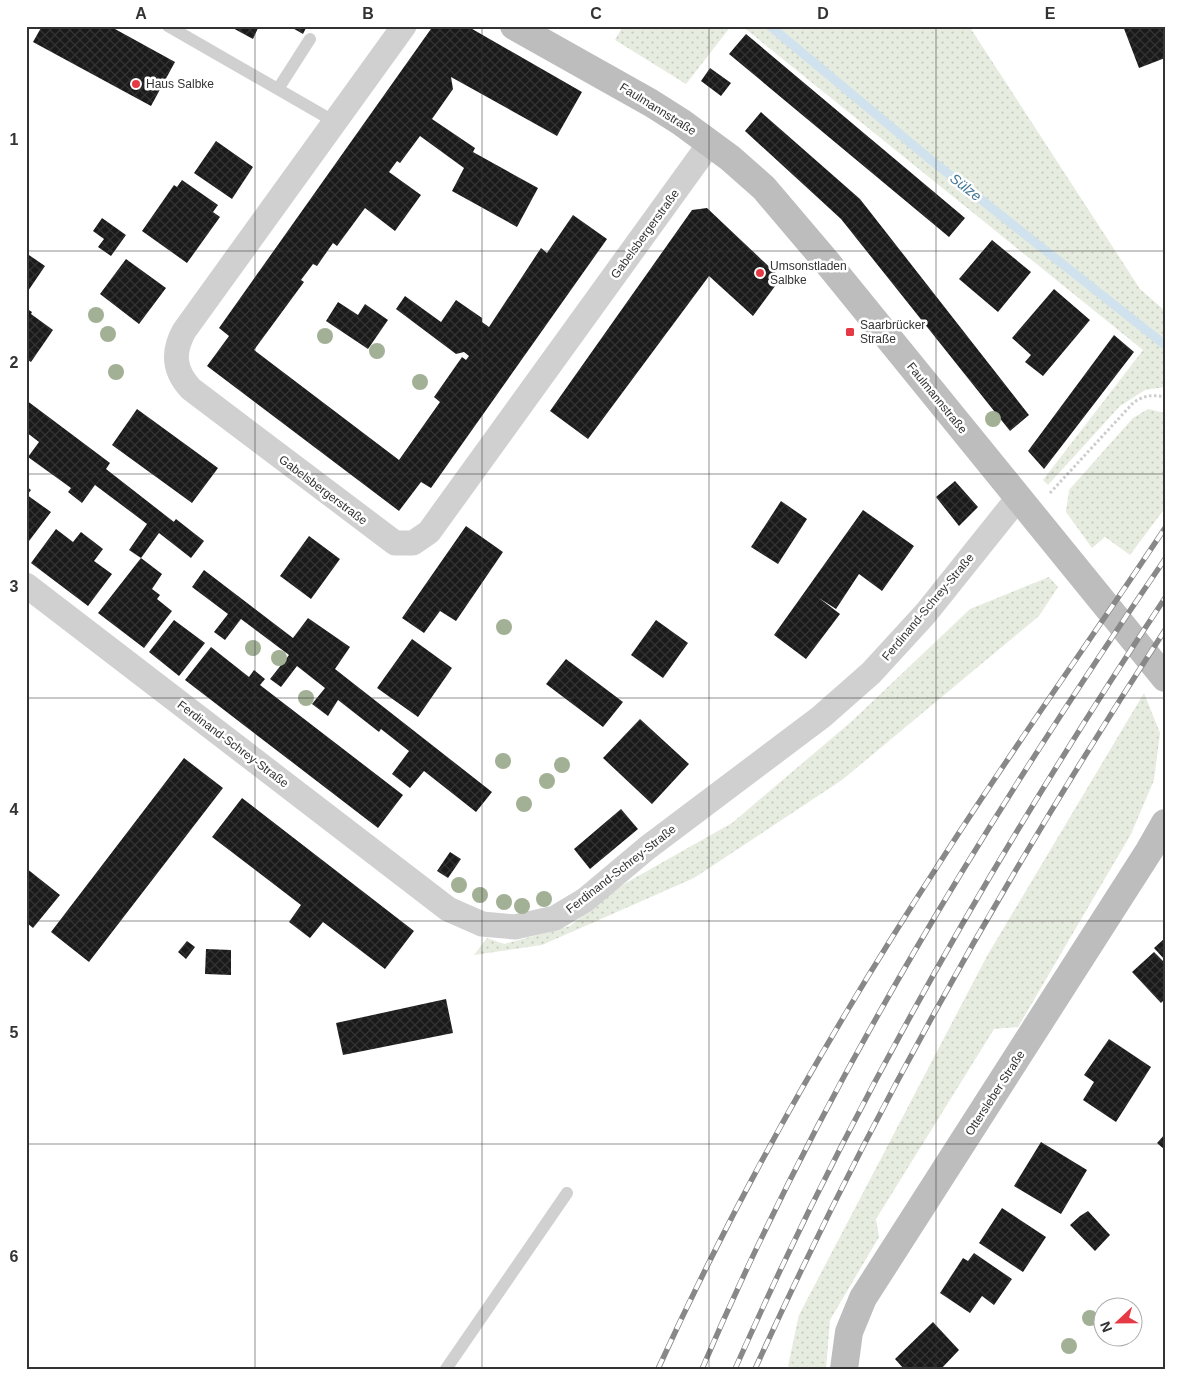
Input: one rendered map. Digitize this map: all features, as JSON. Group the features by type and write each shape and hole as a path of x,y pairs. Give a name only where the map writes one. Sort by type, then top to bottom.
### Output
{"main road":[{"name":"Faulmannstraße","path":"514,26 651,103 710,143 748,172 781,207 1165,678"},
{"name":"Ottersleber Straße","path":"844,1369 849,1332 863,1298 1144,860 1165,823"}],"street":[{"name":"Gabelsbergerstraße","path":"404,26 184,331 176,347 176,365 183,380 191,389 384,537 403,545 416,542 429,532 710,143"},
{"name":"Ferdinand-Schrey-Straße","path":"26,585 448,909 474,922 498,926 515,926 548,920 577,905 647,848 821,717 871,673 1025,506"}],"lane":[{"path":"168,26 335,122"},
{"path":"278,90 310,39"},
{"path":"446,1369 567,1193"}],"path":[{"path":"1025,506 1132,403 1140,398 1151,396 1165,397"}],"shaded area":[{"path":"623,26 731,26 686,84 615,40"},
{"path":"742,26 969,26 1140,289 1165,311 1165,387 1145,390 1120,406 1048,485 1043,480 1143,350"},
{"path":"1148,409 1165,413 1165,508 1130,555 1105,537 1092,548 1066,512 1069,490 1133,418"},
{"path":"1049,577 1058,587 1039,616 842,780 694,878 542,945 474,955 487,938 504,944 570,926 617,888 732,823 851,722 970,609"},
{"path":"1144,693 1160,733 1154,780 1131,834 1018,1027 994,1029 876,1219 879,1237 830,1320 826,1369 794,1369 788,1366 799,1315 987,956"}],"building":[{"name":"Haus Salbke","path":"42,26 116,26 115,29 175,62 151,106 33,42"},
{"path":"229,26 259,26 253,39"},
{"path":"289,26 307,26 303,34"},
{"path":"433,26 467,26 582,92 557,136 451,77 453,89 432,119 475,148 473,152 538,188 517,227 452,191 464,168 420,136 400,163 397,161 389,172 421,195 395,231 365,208 337,246 333,243 317,266 313,264 301,280 304,282 254,350 399,460 440,402 434,397 462,357 466,360 469,356 464,352 456,354 396,309 405,296 441,322 456,300 482,318 482,322 489,327 541,248 547,253 573,215 607,239 431,488 421,482 399,511 207,366 229,336 219,328"},
{"path":"1123,26 1164,26 1165,58 1139,68"},
{"path":"746,34 965,218 949,237 729,54"},
{"path":"710,68 731,83 721,96 701,81"},
{"path":"761,112 860,199 1029,415 1010,431 841,219 745,131"},
{"path":"216,141 253,167 232,199 194,173"},
{"path":"182,180 218,205 213,212 220,217 187,263 142,231 174,185 177,187"},
{"path":"707,208 781,278 753,316 709,276 588,439 550,411 692,210"},
{"path":"102,218 126,235 111,256 98,247 104,239 93,231"},
{"path":"992,240 1031,272 998,312 959,279"},
{"path":"26,253 45,266 26,294"},
{"path":"126,259 166,288 139,324 100,294"},
{"path":"1054,289 1090,320 1043,376 1025,362 1031,355 1012,338"},
{"path":"338,302 358,315 365,304 388,320 368,349 326,321"},
{"path":"26,308 53,330 31,362 26,359"},
{"path":"1114,335 1134,352 1044,469 1028,451"},
{"path":"26,400 110,463 106,469 174,522 176,519 204,541 191,558 159,533 141,558 129,550 147,524 95,485 82,503 68,492 71,488 28,457 39,442 26,432"},
{"path":"137,409 218,468 192,503 112,445"},
{"path":"955,481 978,507 959,526 936,497"},
{"path":"26,486 31,490 27,495 51,512 26,545"},
{"path":"781,501 807,519 778,564 751,547"},
{"path":"863,510 914,546 882,591 859,574 836,609 819,598 840,614 806,659 774,635"},
{"path":"466,526 503,552 456,621 440,611 424,633 402,618"},
{"path":"56,529 73,542 81,532 103,549 94,561 112,574 88,606 31,563"},
{"path":"309,536 340,559 311,599 280,576"},
{"path":"141,558 162,574 152,589 160,595 157,599 172,611 144,648 98,613"},
{"path":"204,570 293,638 308,618 350,647 335,669 492,792 476,812 424,771 410,788 392,774 409,751 381,729 379,732 338,700 328,716 312,704 325,688 297,666 281,687 270,679 289,655 241,619 225,640 214,632 228,614 192,587"},
{"path":"174,620 205,643 179,676 149,652"},
{"path":"656,620 688,643 663,678 631,655"},
{"path":"412,639 452,668 418,717 377,688"},
{"path":"211,647 249,677 254,670 265,679 260,685 403,795 378,828 185,680"},
{"path":"566,659 623,702 603,727 546,684"},
{"path":"640,719 689,764 652,804 603,758"},
{"path":"184,758 223,788 89,962 51,932"},
{"path":"242,798 414,931 385,969 323,922 310,938 289,922 301,905 212,837"},
{"path":"621,809 638,829 590,869 574,849"},
{"path":"450,852 461,859 448,878 437,871"},
{"path":"26,868 60,895 33,928 26,922"},
{"path":"1165,938 1165,960 1154,948"},
{"path":"187,941 195,947 186,959 178,952"},
{"path":"206,949 231,950 231,975 205,974"},
{"path":"1154,952 1165,963 1165,999 1161,1003 1132,972"},
{"path":"446,999 453,1033 343,1055 336,1023"},
{"path":"1109,1039 1151,1067 1116,1122 1083,1100 1094,1082 1084,1075"},
{"path":"1165,1134 1165,1150 1157,1143"},
{"path":"1041,1142 1087,1170 1061,1214 1014,1186"},
{"path":"1002,1208 1046,1237 1023,1272 979,1243"},
{"path":"1088,1211 1110,1235 1095,1251 1070,1225"},
{"path":"974,1253 1012,1279 994,1305 982,1296 970,1313 940,1293 963,1258 968,1261"},
{"path":"933,1322 959,1350 941,1369 904,1369 895,1359"}],"waterway":[{"name":"Sülze","path":"770,26 931,160 1165,345"}],"railway":[{"path":"658,1369 722,1237 791,1107 828,1043 904,918 971,815 1165,528"},
{"path":"702,1369 750,1262 801,1157 856,1054 974,853 1036,754 1165,559"},
{"path":"735,1369 829,1170 880,1071 934,974 1046,784 1165,598"},
{"path":"755,1369 847,1178 946,992 1052,809 1165,630"}],"place":[{"name":"Haus Salbke","path":"136,84"},
{"name":"Umsonstladen Salbke","path":"760,273"},
{"name":"Saarbrücker Straße","path":"850,332"}]}
